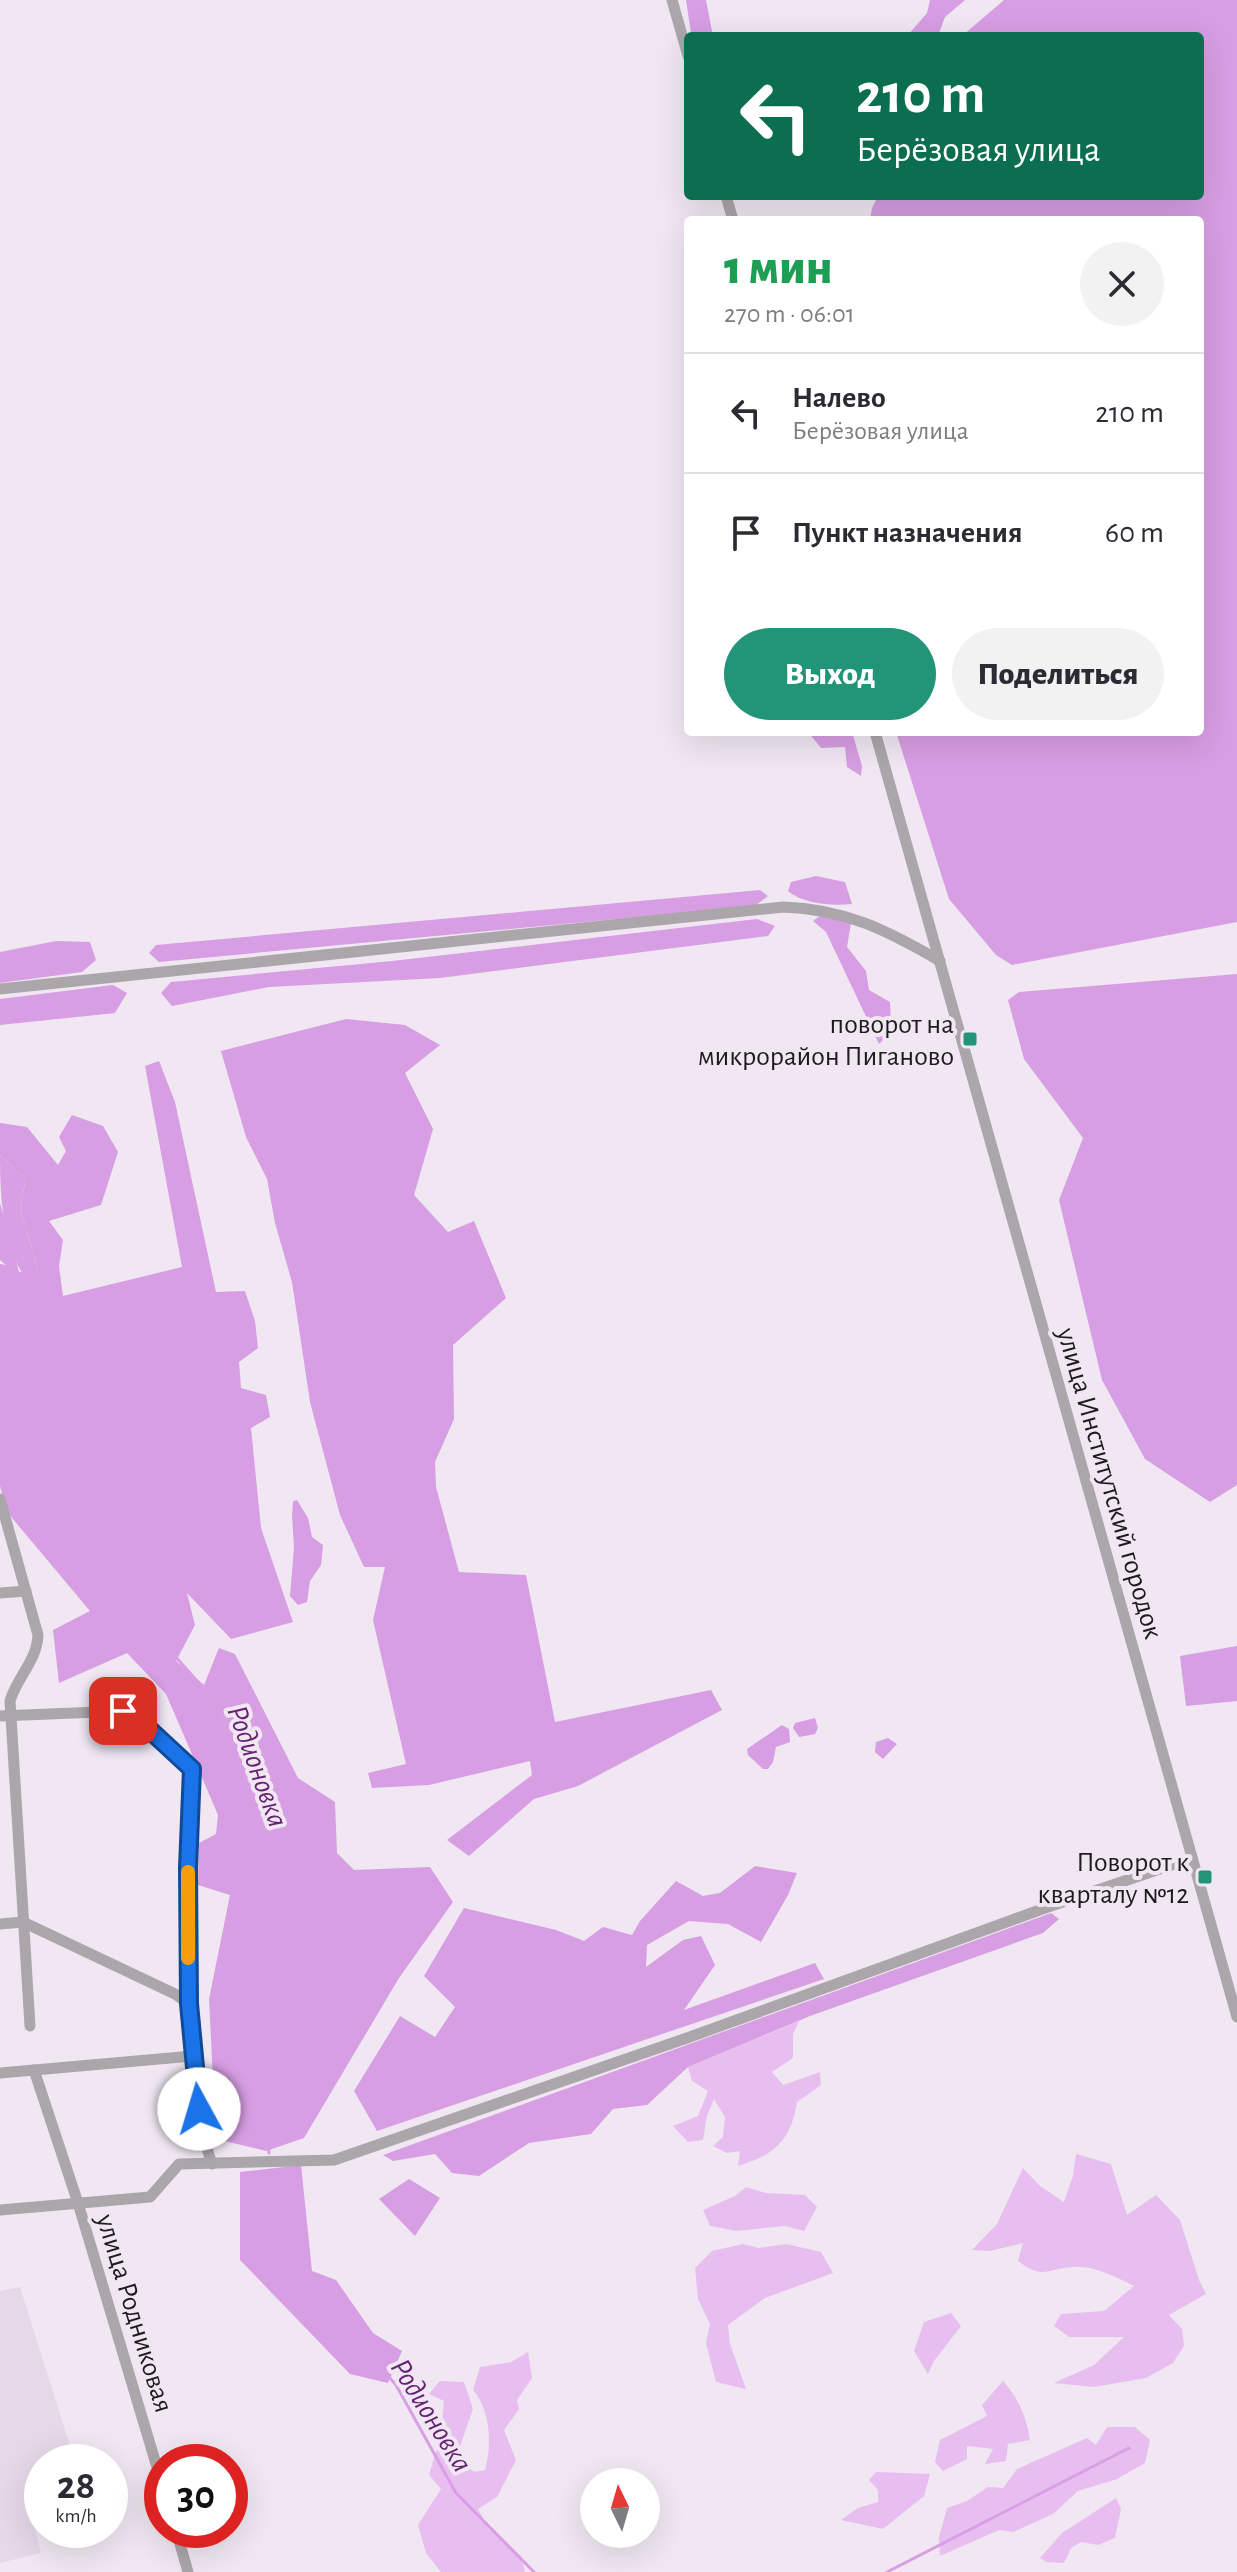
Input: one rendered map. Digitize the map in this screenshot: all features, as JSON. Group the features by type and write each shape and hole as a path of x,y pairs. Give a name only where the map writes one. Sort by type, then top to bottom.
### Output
{"street":[{"path":"672,0 684,42"},
{"name":"улица Институтский городок","path":"876,736 1237,2017"},
{"path":"0,989 783,907 817,908 848,915 899,937 940,961"},
{"path":"0,1499 38,1635 38,1649 13,1690 6,1716 30,2026"},
{"path":"0,1593 26,1591"},
{"path":"6,1716 123,1711 138,1719 192,1769 188,1868 189,2004 201,2136 212,2164"},
{"path":"0,2210 150,2197 179,2164 334,2160 1192,1858"},
{"path":"0,1924 23,1922 175,1994 189,2004"},
{"path":"0,2073 193,2056"},
{"name":"улица Родниковая","path":"34,2070 78,2203 150,2444"},
{"path":"181,2548 188,2572"}],"shaded area":[{"path":"686,0 706,0 712,32 691,32"},
{"path":"930,0 965,0 945,17 939,32 910,32 927,13"},
{"path":"1004,0 1237,0 1237,922 1012,965 996,955 949,899 897,736 1204,736 1204,216 871,216 872,208 876,200 1204,200 1204,32 967,32"},
{"path":"811,736 853,736 862,766 861,776 847,767 845,747 821,748"},
{"path":"816,876 845,882 852,904 818,903 788,891 791,882"},
{"path":"760,890 768,896 755,906 159,962 149,953 156,945"},
{"path":"821,915 851,923 847,947 866,971 869,990 890,1002 888,1030 879,1044 826,932 813,921"},
{"path":"757,919 775,926 768,936 440,978 269,987 172,1006 161,993 171,982 392,961"},
{"path":"56,941 90,942 96,960 82,972 0,983 0,952"},
{"path":"1237,974 1237,1485 1210,1502 1145,1459 1102,1380 1059,1200 1083,1138 1024,1059 1008,1000 1019,992"},
{"path":"113,985 127,993 115,1013 0,1025 0,999"},
{"path":"346,1019 405,1025 440,1045 405,1073 433,1129 414,1195 448,1232 474,1221 506,1298 453,1345 454,1419 435,1462 436,1487 459,1572 526,1575 555,1722 711,1690 722,1710 578,1786 534,1799 469,1856 447,1840 532,1775 530,1761 429,1785 372,1788 368,1773 406,1764 373,1620 385,1567 364,1567 340,1515 310,1402 292,1282 275,1223 267,1179 246,1137 221,1051"},
{"path":"159,1061 175,1102 216,1292 245,1291 255,1321 258,1348 239,1362 241,1388 266,1395 270,1417 251,1428 261,1528 293,1622 231,1639 187,1593 195,1625 176,1661 204,1685 219,1648 235,1654 298,1778 335,1802 337,1853 354,1870 430,1867 453,1902 399,1978 304,2138 266,2151 216,2139 209,1999 230,1895 198,1885 199,1843 216,1834 218,1815 166,1694 127,1653 59,1683 53,1630 90,1611 7,1512 0,1486 0,1264 6,1265 0,1260 0,1203 19,1272 38,1269 20,1208 26,1179 0,1155 0,1123 27,1127 58,1165 66,1151 59,1137 72,1115 103,1126 118,1152 101,1205 49,1221 63,1240 59,1266 63,1296 182,1267 145,1066"},
{"path":"0,1155 26,1179 20,1208 38,1269 31,1283 21,1271 8,1241 2,1206"},
{"path":"297,1500 308,1518 312,1537 323,1545 321,1565 310,1581 307,1602 298,1605 290,1596 294,1547 293,1501"},
{"path":"1237,1646 1237,1701 1186,1706 1180,1656"},
{"path":"815,1718 818,1728 815,1734 799,1737 793,1728 795,1723"},
{"path":"782,1725 789,1729 790,1742 776,1747 773,1762 768,1769 763,1769 748,1755 747,1749"},
{"path":"888,1738 897,1744 883,1759 875,1752 876,1742"},
{"path":"755,1866 797,1873 761,1942 728,1924 689,1921 647,1945 646,1967 683,1940 701,1936 715,1965 684,2010 815,1963 824,1979 377,2131 354,2091 400,2016 435,2037 455,2007 424,1976 464,1908 556,1930 584,1941 603,1927 632,1935 640,1921 676,1881 703,1896 720,1893"},
{"path":"1051,1913 1059,1919 1043,1933 810,2016 688,2067 647,2105 613,2109 591,2134 529,2143 479,2176 452,2173 435,2154 393,2161 383,2155"},
{"path":"799,2021 793,2034 793,2058 772,2072 783,2085 820,2072 821,2085 797,2102 790,2126 779,2144 762,2157 738,2166 740,2151 727,2153 713,2146 723,2137 725,2117 714,2099 703,2140 688,2142 673,2126 698,2116 708,2091 692,2081 688,2067"},
{"path":"1076,2154 1111,2164 1127,2215 1156,2195 1180,2220 1206,2294 1169,2315 1182,2329 1184,2346 1173,2363 1146,2378 1094,2387 1054,2383 1094,2365 1124,2337 1069,2337 1054,2326 1061,2314 1104,2311 1134,2286 1088,2268 1039,2272 1018,2261 1023,2243 990,2251 972,2250 997,2224 1023,2168 1040,2186 1064,2202 1073,2176"},
{"path":"301,2165 312,2271 336,2280 373,2333 402,2351 388,2383 350,2374 240,2260 240,2172"},
{"path":"409,2179 440,2198 415,2236 379,2199"},
{"path":"746,2187 766,2193 805,2195 817,2207 804,2231 785,2226 736,2231 710,2226 703,2210 735,2196"},
{"path":"743,2244 759,2248 786,2244 821,2252 833,2273 765,2298 728,2325 730,2344 746,2389 716,2382 706,2343 710,2324 698,2299 695,2268 712,2251"},
{"path":"20,2287 69,2444 24,2444 24,2548 40,2548 41,2553 0,2563 0,2291"},
{"path":"951,2313 961,2326 934,2361 928,2374 914,2351 924,2322"},
{"path":"528,2352 532,2378 517,2400 519,2409 504,2430 516,2460 497,2497 478,2509 489,2529 521,2556 525,2572 441,2572 426,2553 418,2525 441,2489 429,2475 441,2435 444,2401 429,2394 440,2381 464,2382 473,2409 456,2458 474,2472 485,2470 489,2450 487,2418 473,2390 480,2367 511,2362"},
{"path":"1003,2381 1021,2408 1030,2440 1008,2444 1006,2461 985,2464 993,2449 967,2446 967,2459 943,2471 935,2462 940,2440 987,2416 982,2405"},
{"path":"1107,2427 1135,2427 1150,2440 1145,2463 1117,2479 1078,2491 1053,2514 1013,2532 999,2530 940,2556 939,2537 947,2508 967,2501 988,2487 1003,2488 1017,2469 1087,2438 1096,2445"},
{"path":"876,2472 930,2474 924,2496 883,2529 841,2520 858,2508 878,2502 878,2490 869,2480"},
{"path":"1116,2498 1121,2509 1115,2538 1098,2545 1081,2542 1071,2548 1064,2563 1046,2562 1040,2558 1062,2533"}],"waterway":[{"name":"Родионовка","path":"31,1281 39,1342 90,1366 130,1459 151,1559 145,1622 219,1706 259,1814 276,1899 267,2117 269,2153"},
{"name":"Родионовка","path":"270,2191 272,2242 396,2385 456,2493 534,2572"},
{"name":"Родионовка","path":"887,2572 1129,2448"}],"slow traffic":[{"path":"188,1872 188,1958"}],"place":[{"name":"поворот на микрорайон Пиганово","path":"970,1039"},
{"name":"Поворот к кварталу №12","path":"1205,1877"}],"route":[{"path":"123,1711 138,1719 192,1769 188,1868 189,2004 199,2109"}]}
